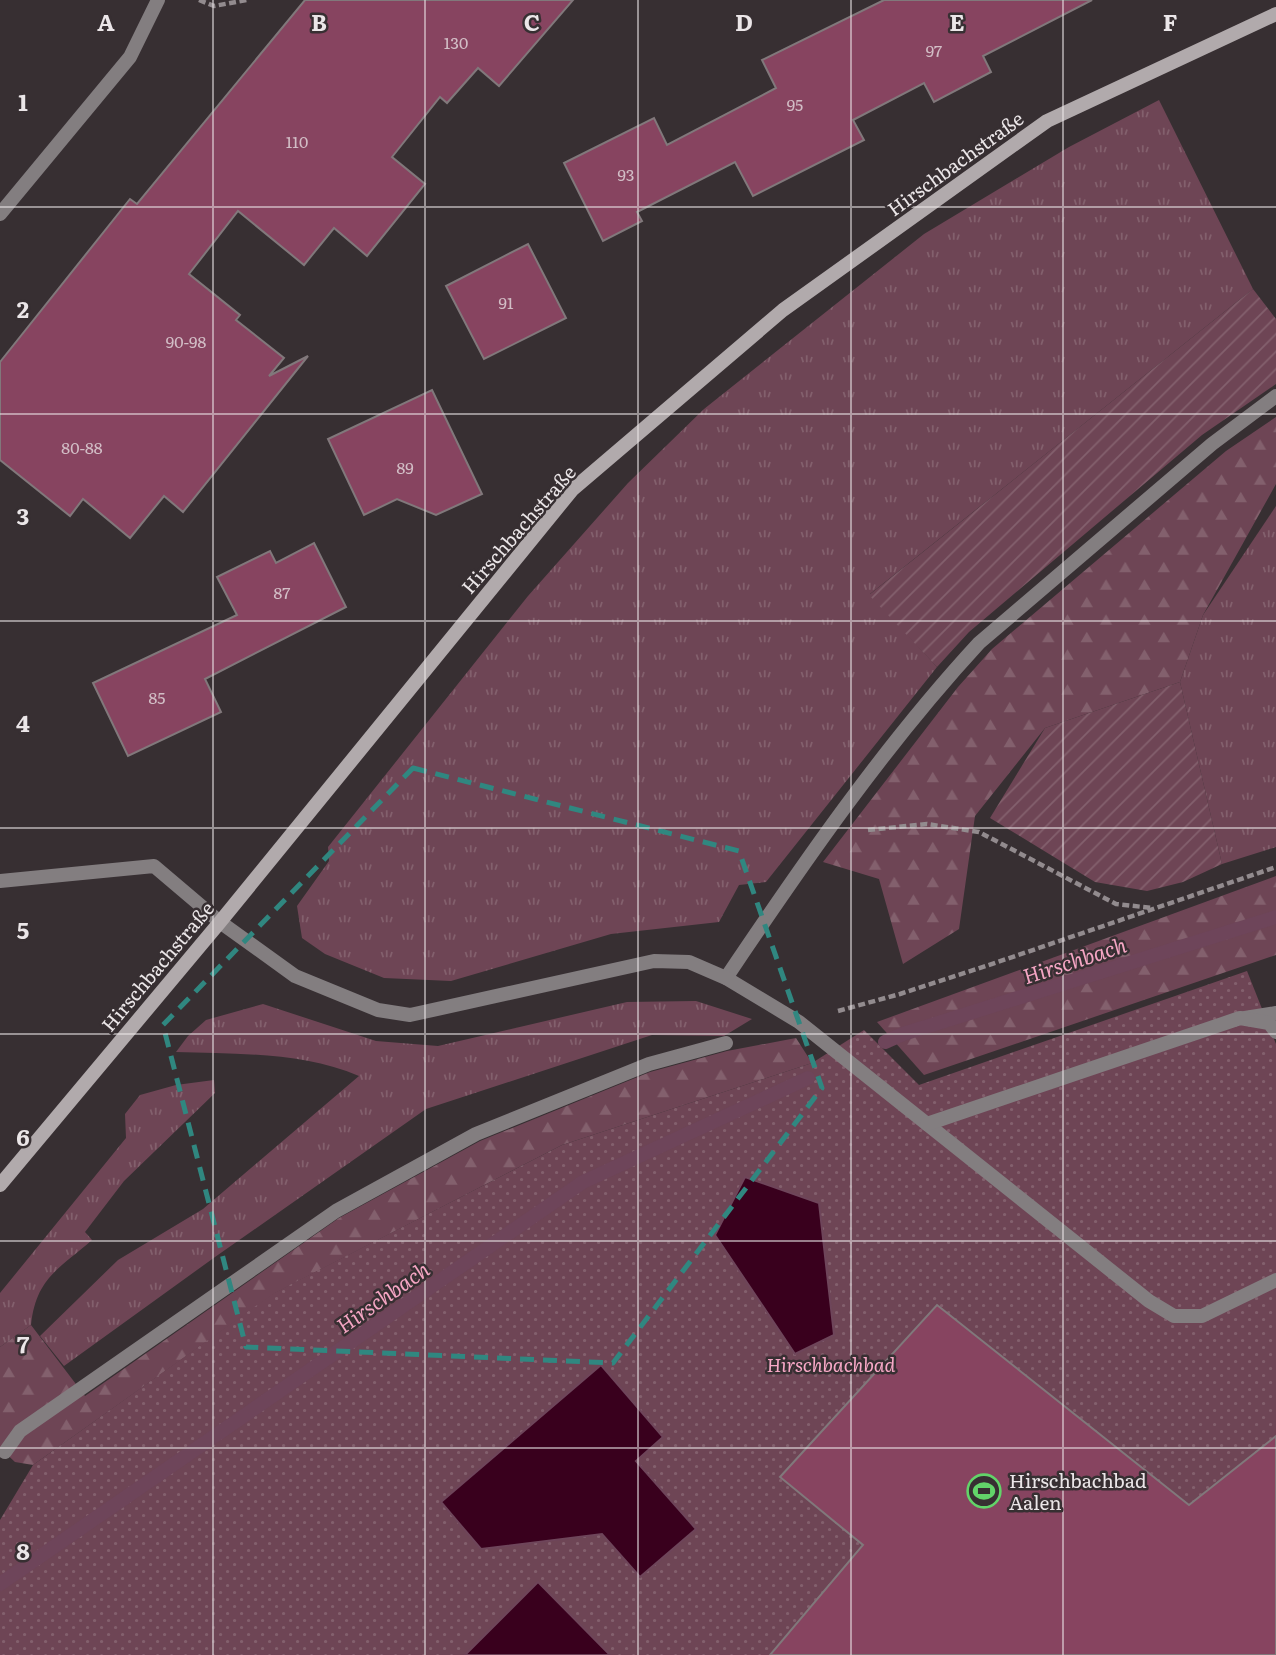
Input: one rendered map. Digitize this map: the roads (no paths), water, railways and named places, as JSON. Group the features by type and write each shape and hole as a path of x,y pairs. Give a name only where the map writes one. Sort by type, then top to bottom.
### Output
{"street":[{"path":"0,214 130,57 158,0"},
{"name":"Hirschbachstraße","path":"0,1185 220,922 572,490 783,310 1047,121 1276,14"},
{"path":"726,978 809,855 944,680 979,643 1212,444 1276,396"},
{"path":"0,881 154,866 220,922 295,976 379,1010 410,1015 654,961 689,962 726,978 799,1022 1149,1301 1174,1316 1202,1316 1276,1280"},
{"path":"927,1124 1240,1018 1276,1013"},
{"path":"1240,1018 1269,1023 1276,1032"},
{"path":"5,1452 20,1431 336,1211 476,1133 649,1064 726,1043"}],"waterway":[{"name":"Hirschbach","path":"885,1042 903,1034 1276,917"},
{"name":"Hirschbach","path":"0,1584 583,1182 808,1078"}],"place":[{"name":"Hirschbachbad Aalen","path":"984,1491"}],"park label":[{"name":"Hirschbachbad","path":"831,1364"}]}
